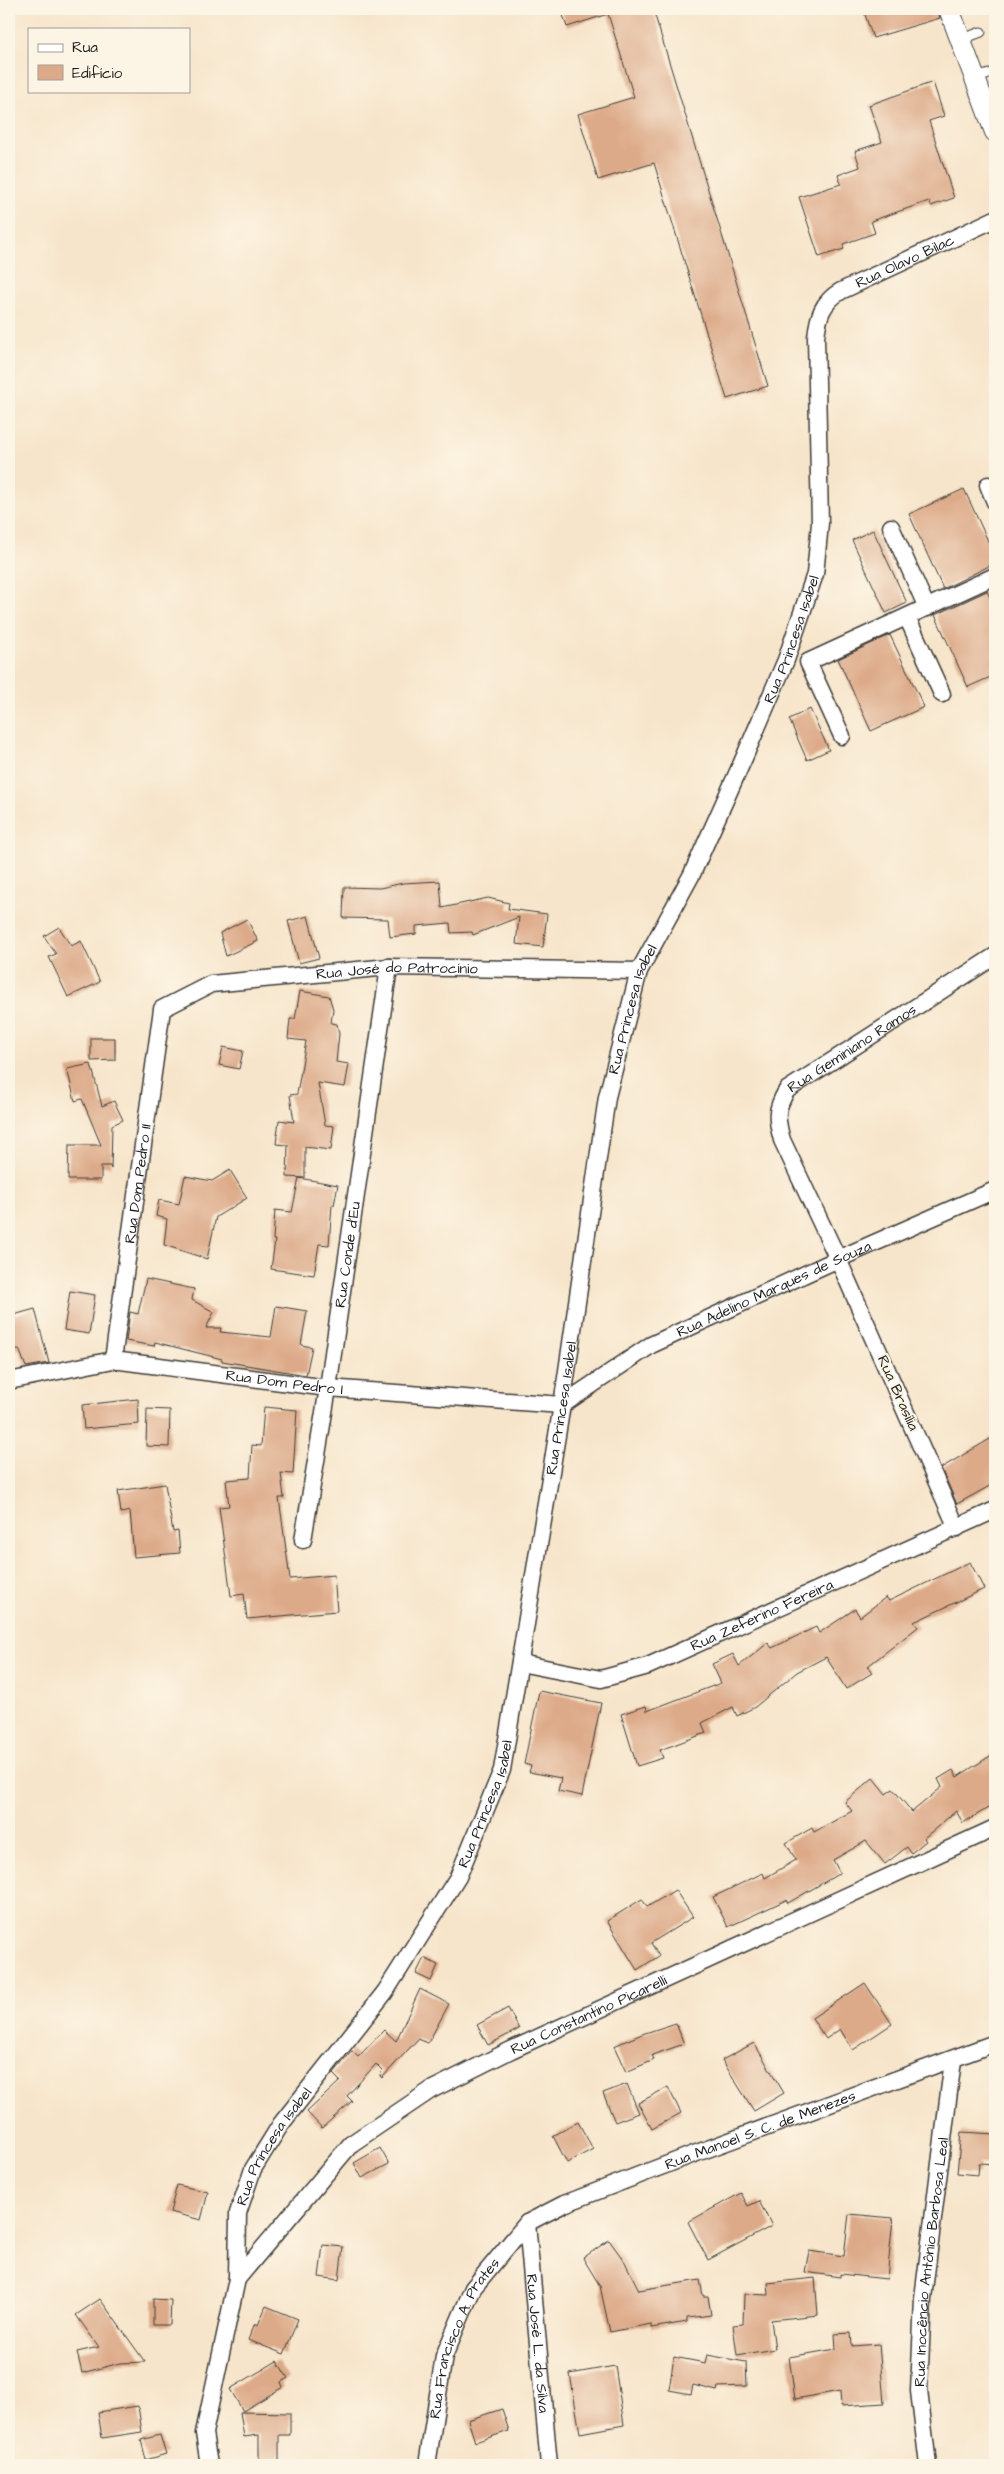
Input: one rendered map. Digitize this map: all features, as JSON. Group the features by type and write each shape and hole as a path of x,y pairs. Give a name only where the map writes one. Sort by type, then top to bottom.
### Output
{"street":[{"path":"949,9 995,132"},
{"name":"Rua Olavo Bilac","path":"821,311 832,296 841,291 995,219"},
{"name":"Rua Princesa Isabel","path":"208,2465 204,2433 237,2279 238,2213 253,2169 281,2124 385,1992 458,1877 502,1770 562,1405 606,1097 639,971 692,874 744,758 786,660 815,574 820,523 816,337 821,311"},
{"path":"988,485 995,502"},
{"path":"891,527 927,608"},
{"path":"842,736 808,662 995,576"},
{"path":"907,617 942,694"},
{"name":"Rua Geminiano Ramos","path":"838,1259 782,1140 777,1122 777,1106 787,1090 995,956"},
{"name":"Rua José do Patrocínio","path":"162,1009 211,984 389,967 639,971"},
{"name":"Rua Conde d'Eu","path":"303,1540 328,1388 389,967"},
{"name":"Rua Dom Pedro II","path":"113,1360 162,1009"},
{"name":"Rua Adelino Marques de Souza","path":"562,1405 651,1345 838,1259 995,1190"},
{"name":"Rua Brasília","path":"838,1259 957,1528"},
{"name":"Rua Dom Pedro I","path":"9,1381 113,1360 328,1388 562,1405"},
{"name":"Rua Zeferino Fereira","path":"520,1663 601,1680 648,1666 995,1510"},
{"name":"Rua Constantino Picarelli","path":"237,2279 352,2144 431,2090 511,2050 995,1828"},
{"name":"Rua Manoel S. C. de Menezes","path":"527,2223 564,2204 685,2157 995,2043"},
{"name":"Rua Inocêncio Antônio Barbosa Leal","path":"928,2465 920,2391 923,2298 952,2060"},
{"name":"Rua Francisco A. Prates","path":"427,2465 444,2356 473,2288 527,2223"},
{"name":"Rua José L. da Silva","path":"527,2223 550,2465"}],"lane":[{"path":"960,40 980,32"},
{"path":"974,79 995,72"}],"building":[{"path":"561,9 653,9 768,386 727,399 654,163 598,180 578,114 634,97 608,14 567,27"},
{"path":"863,9 937,9 940,18 873,38"},
{"path":"933,82 944,116 929,121 954,198 931,206 929,201 871,221 875,233 843,244 844,249 819,257 799,197 841,184 838,175 860,167 855,151 882,142 869,105"},
{"path":"964,489 995,556 995,563 943,589 909,514"},
{"path":"873,530 907,603 886,613 852,540"},
{"path":"987,591 995,608 995,675 968,687 935,615"},
{"path":"890,635 924,707 871,731 838,659"},
{"path":"810,709 829,750 807,760 789,719"},
{"path":"440,881 442,908 488,898 509,903 508,909 547,914 543,947 516,944 519,917 473,935 472,932 451,933 450,923 416,926 416,934 390,937 388,919 343,918 344,887 380,888 403,883"},
{"path":"308,916 319,958 299,963 288,921"},
{"path":"247,919 258,941 226,956 220,933"},
{"path":"59,927 71,946 81,941 100,982 68,997 49,957 56,954 44,936"},
{"path":"300,991 329,996 333,1009 331,1023 337,1024 339,1034 336,1062 349,1064 345,1087 318,1083 325,1125 334,1126 331,1150 305,1147 305,1178 287,1177 288,1145 276,1144 279,1120 294,1122 290,1095 297,1094 306,1041 288,1039 290,1019 295,1019"},
{"path":"91,1038 115,1038 115,1060 91,1061"},
{"path":"223,1047 243,1051 239,1069 219,1065"},
{"path":"91,1064 102,1106 114,1101 123,1120 112,1125 111,1169 110,1166 101,1166 101,1180 68,1180 69,1145 101,1145 82,1099 75,1101 67,1069"},
{"path":"230,1170 247,1198 216,1217 207,1259 164,1245 167,1219 156,1216 159,1200 179,1204 185,1176 212,1181"},
{"path":"299,1178 338,1185 334,1205 332,1205 329,1245 319,1244 314,1275 271,1269 275,1240 273,1240 275,1210 292,1212"},
{"path":"146,1279 194,1289 192,1300 214,1312 206,1328 221,1328 220,1332 271,1337 276,1306 307,1311 301,1345 312,1347 306,1375 222,1361 222,1359 155,1342 154,1346 126,1341 130,1312 138,1314"},
{"path":"70,1291 95,1295 89,1334 64,1330"},
{"path":"35,1309 49,1363 26,1367 19,1349 9,1350 9,1330 14,1329 10,1316"},
{"path":"138,1399 139,1424 84,1429 82,1405"},
{"path":"264,1407 297,1410 293,1474 281,1473 284,1498 279,1498 290,1579 334,1575 337,1611 247,1619 244,1594 231,1596 219,1507 229,1506 226,1480 250,1478 252,1445 261,1446"},
{"path":"147,1409 170,1410 169,1447 146,1446"},
{"path":"995,1436 995,1483 957,1504 941,1468"},
{"path":"165,1484 173,1532 178,1531 180,1553 134,1557 130,1511 121,1513 118,1491"},
{"path":"970,1562 984,1589 914,1622 918,1627 868,1666 872,1673 846,1689 826,1657 797,1672 755,1707 737,1716 733,1707 702,1723 706,1733 660,1750 663,1758 637,1766 621,1714 646,1706 647,1711 721,1683 712,1664 733,1654 739,1666 768,1643 772,1648 816,1627 819,1633 855,1609 860,1617 886,1597 889,1601"},
{"path":"539,1691 601,1703 582,1796 558,1791 561,1778 529,1772 531,1766 524,1764"},
{"path":"995,1753 995,1804 963,1823 956,1811 924,1838 926,1841 911,1853 907,1847 885,1864 866,1841 833,1860 840,1873 788,1903 786,1900 728,1927 713,1897 763,1873 765,1878 796,1860 786,1843 812,1828 814,1832 852,1811 845,1802 873,1778 886,1794 893,1789 912,1812 942,1787 938,1779 953,1770 957,1777"},
{"path":"675,1890 693,1917 651,1943 659,1956 637,1970 607,1921 642,1899 647,1907"},
{"path":"424,1958 438,1965 431,1981 416,1974"},
{"path":"865,1983 892,2024 853,2050 840,2029 826,2039 812,2018"},
{"path":"420,1989 449,2004 428,2043 418,2039 382,2078 380,2076 382,2070 376,2064 347,2096 352,2101 322,2128 307,2112 340,2081 333,2074 352,2051 358,2057 384,2030 396,2041"},
{"path":"508,2008 519,2029 488,2045 477,2025"},
{"path":"676,2023 684,2044 652,2055 654,2060 626,2072 614,2046 642,2034"},
{"path":"754,2043 784,2093 754,2111 722,2060"},
{"path":"627,2084 639,2113 615,2122 603,2093"},
{"path":"668,2087 681,2113 652,2129 638,2103"},
{"path":"578,2122 593,2149 567,2163 553,2136"},
{"path":"961,2132 995,2134 995,2164 979,2163 978,2175 957,2173"},
{"path":"380,2148 389,2164 362,2178 354,2163"},
{"path":"177,2185 208,2192 201,2220 170,2212"},
{"path":"741,2193 748,2206 759,2201 772,2226 708,2260 688,2222"},
{"path":"849,2214 893,2218 887,2279 840,2274 840,2277 805,2272 809,2251 844,2256"},
{"path":"609,2240 625,2262 639,2290 700,2280 703,2296 708,2296 711,2315 687,2318 687,2322 651,2328 651,2324 610,2332 600,2286 583,2258"},
{"path":"323,2245 343,2247 339,2280 319,2277"},
{"path":"815,2278 818,2315 771,2320 775,2349 737,2355 733,2325 743,2324 744,2294 769,2295 768,2283"},
{"path":"100,2299 145,2362 120,2363 82,2373 77,2352 99,2347 76,2315"},
{"path":"153,2299 171,2300 170,2325 153,2325"},
{"path":"266,2306 298,2319 284,2354 248,2340 255,2323 258,2325"},
{"path":"851,2333 852,2346 879,2344 884,2403 841,2406 840,2391 795,2399 789,2357 836,2349 835,2334"},
{"path":"707,2355 746,2362 747,2386 718,2387 717,2391 693,2385 691,2394 669,2390 674,2357 705,2363"},
{"path":"277,2361 288,2378 281,2382 283,2387 243,2411 230,2389"},
{"path":"615,2366 624,2425 580,2433 570,2374"},
{"path":"138,2406 142,2432 102,2438 98,2412"},
{"path":"502,2409 509,2431 475,2442 468,2420"},
{"path":"240,2412 290,2413 290,2435 279,2435 279,2465 259,2465 259,2435 244,2437"},
{"path":"160,2435 166,2454 146,2460 141,2440"}]}
